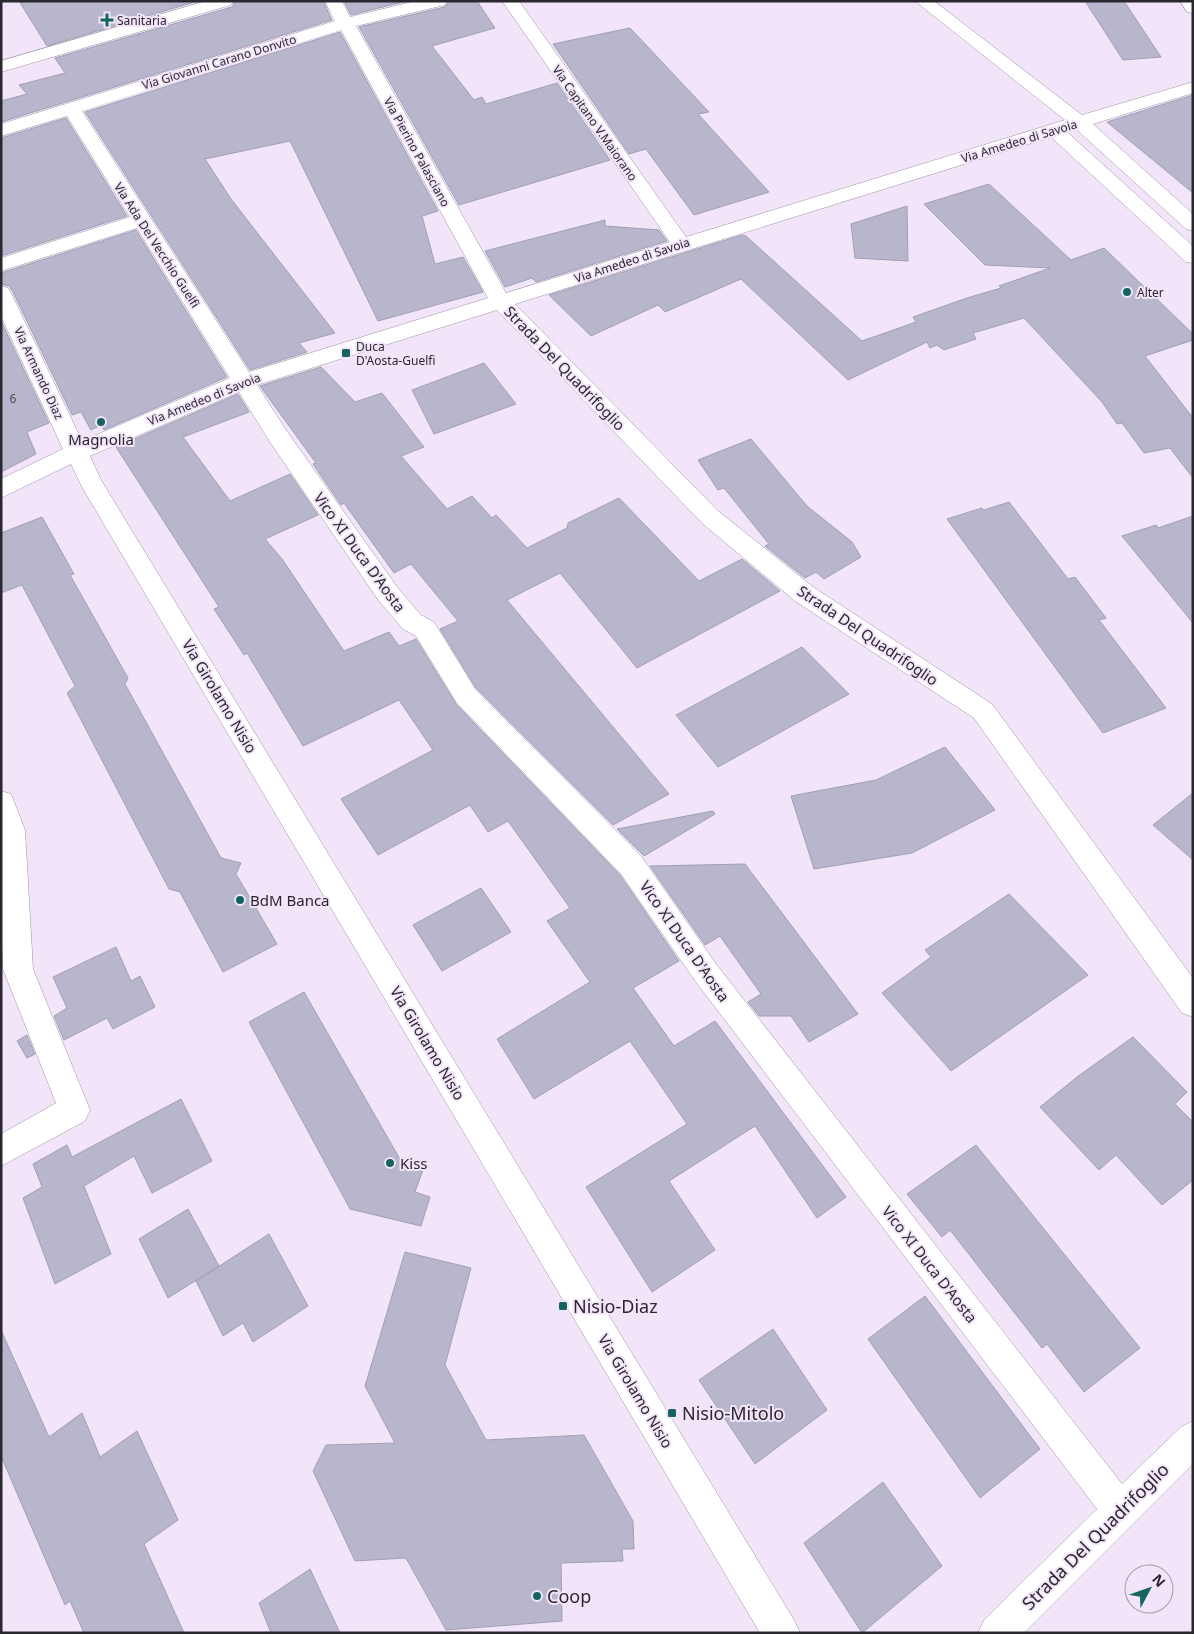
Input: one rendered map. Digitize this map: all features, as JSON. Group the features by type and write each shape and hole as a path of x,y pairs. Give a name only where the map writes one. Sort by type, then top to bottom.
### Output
{"street":[{"path":"1,66 225,1"},
{"name":"Via Pierino Palasciano","path":"333,1 501,302"},
{"name":"Via Giovanni Carano Donvito","path":"1,130 346,23 439,1"},
{"name":"Via Capitano V.Maiorano","path":"510,1 681,244"},
{"path":"923,1 1080,122 1193,224"},
{"path":"1188,1 1193,8"},
{"name":"Via Amedeo di Savoia","path":"1,490 77,452 244,381 681,244 1193,87"},
{"name":"Via Ada Del Vecchio Guelfi","path":"71,108 244,381"},
{"path":"1054,130 1193,257"},
{"path":"1,265 142,220"},
{"name":"Via Armando Diaz","path":"1,293 77,452"},
{"name":"Strada Del Quadrifoglio","path":"501,302 710,517 804,594 983,711 1193,1003"},
{"name":"Vico XI Duca D'Aosta","path":"244,381 278,436 388,594 412,622 425,629 466,696 631,865 706,973 1120,1510"},
{"name":"Via Girolamo Nisio","path":"77,452 90,480 781,1633"},
{"path":"1,802 11,830 18,969 74,1110 1,1151"},
{"name":"Strada Del Quadrifoglio","path":"996,1633 1193,1438"}],"building":[{"path":"19,1 198,1 47,46"},
{"path":"235,1 323,1 332,20 1,122 1,101 27,94 19,85 65,73 55,58 232,7"},
{"path":"344,1 407,1 351,15"},
{"path":"449,1 477,1 495,28 432,46 474,100 482,97 486,104 557,83 610,160 459,205 359,27 445,7"},
{"path":"1085,1 1124,1 1161,57 1123,60"},
{"path":"630,28 709,112 698,114 769,192 694,215 646,149 629,154 553,44"},
{"path":"340,32 438,211 422,216 435,264 463,257 483,292 378,321 290,141 205,159 231,199 335,333 299,343 307,352 250,370 85,112"},
{"path":"1193,95 1193,193 1107,122"},
{"path":"66,118 127,216 1,256 1,138"},
{"path":"989,184 1071,260 1104,248 1193,334 1193,340 1145,356 1193,418 1193,478 1170,448 1144,453 1122,423 1117,424 1102,402 1024,318 973,333 976,339 944,350 937,345 930,348 927,342 848,380 741,279 665,312 658,305 591,336 549,295 742,235 746,236 862,341 916,322 913,317 1001,288 999,286 1050,268 985,265 924,204"},
{"path":"907,206 908,261 855,258 851,224"},
{"path":"605,220 605,226 659,230 667,241 536,282 532,278 505,287 485,251"},
{"path":"136,230 227,377 104,430 101,425 91,430 81,412 72,415 13,292 9,286 1,284 1,273"},
{"path":"1,321 49,423 27,432 36,454 1,472"},
{"path":"484,363 516,404 434,434 412,390"},
{"path":"321,367 355,402 382,393 424,447 401,456 447,509 472,496 492,518 496,515 527,548 567,528 568,523 619,498 699,581 742,559 780,591 637,668 560,573 507,600 669,794 613,825 476,688 440,629 458,621 411,564 394,573 344,503 341,505 313,464 316,463 260,386"},
{"path":"238,394 249,412 183,437 230,501 290,474 318,515 265,539 282,559 344,651 389,632 399,646 416,639 456,704 620,875 679,961 633,988 674,1046 715,1021 846,1197 817,1218 755,1126 669,1181 715,1250 652,1292 586,1187 687,1124 630,1041 534,1099 497,1039 590,982 547,921 570,908 508,821 488,832 470,805 378,855 341,799 433,750 399,700 303,746 247,653 244,655 214,609 219,607 116,447"},
{"path":"751,439 807,506 852,542 861,557 824,579 816,572 805,578 765,546 769,544 724,488 718,490 698,460"},
{"path":"1009,502 1068,579 1075,577 1106,618 1099,620 1166,708 1103,733 947,519"},
{"path":"1193,516 1193,623 1122,536 1156,525 1158,528"},
{"path":"42,517 74,574 70,575 128,678 125,684 221,858 241,863 236,874 277,944 223,972 180,892 169,889 67,693 75,686 22,585 1,593 1,533"},
{"path":"802,647 849,694 718,767 676,715"},
{"path":"945,747 995,810 912,853 814,869 791,796 876,780"},
{"path":"1193,793 1193,860 1153,825"},
{"path":"713,811 715,814 644,856 617,829"},
{"path":"745,864 858,1014 809,1042 791,1016 759,1016 748,1002 761,994 720,936 705,945 650,866"},
{"path":"481,888 511,932 442,971 413,925"},
{"path":"1009,894 1088,975 951,1071 882,993 931,957 925,950"},
{"path":"116,947 131,981 140,976 155,1007 113,1029 107,1018 64,1040 54,1016 67,1008 53,977"},
{"path":"304,992 404,1166 423,1170 415,1192 430,1197 421,1226 350,1209 249,1022"},
{"path":"27,1035 35,1054 27,1058 17,1041"},
{"path":"1133,1037 1187,1092 1175,1104 1193,1122 1193,1180 1162,1205 1116,1155 1099,1170 1040,1107 1077,1077"},
{"path":"181,1099 212,1161 152,1193 134,1156 84,1186 111,1254 55,1284 23,1198 42,1187 33,1164 67,1145 72,1157"},
{"path":"976,1145 1140,1348 1084,1392 1047,1344 1042,1348 950,1230 942,1237 907,1194"},
{"path":"188,1209 219,1266 168,1298 139,1239"},
{"path":"269,1234 308,1306 253,1342 243,1323 223,1336 196,1281"},
{"path":"405,1252 471,1268 445,1365 486,1440 584,1435 633,1521 634,1549 622,1549 623,1561 561,1563 562,1621 446,1630 406,1558 355,1561 313,1471 326,1445 395,1443 365,1386"},
{"path":"925,1296 1040,1449 980,1498 868,1339"},
{"path":"773,1329 827,1410 755,1464 699,1380"},
{"path":"1,1330 49,1437 82,1413 100,1457 137,1431 178,1520 144,1544 184,1633 84,1633 70,1601 65,1605 1,1456"},
{"path":"883,1482 942,1566 862,1633 804,1543"},
{"path":"310,1569 340,1633 271,1633 259,1603"}],"place":[{"name":"Sanitaria","path":"107,20"},
{"name":"Alter","path":"1127,292"},
{"name":"Duca D'Aosta-Guelfi","path":"346,353"},
{"name":"Magnolia","path":"101,422"},
{"name":"BdM Banca","path":"240,900"},
{"name":"Kiss","path":"390,1163"},
{"name":"Nisio-Diaz","path":"563,1306"},
{"name":"Nisio-Mitolo","path":"672,1413"},
{"name":"Coop","path":"537,1596"}]}
